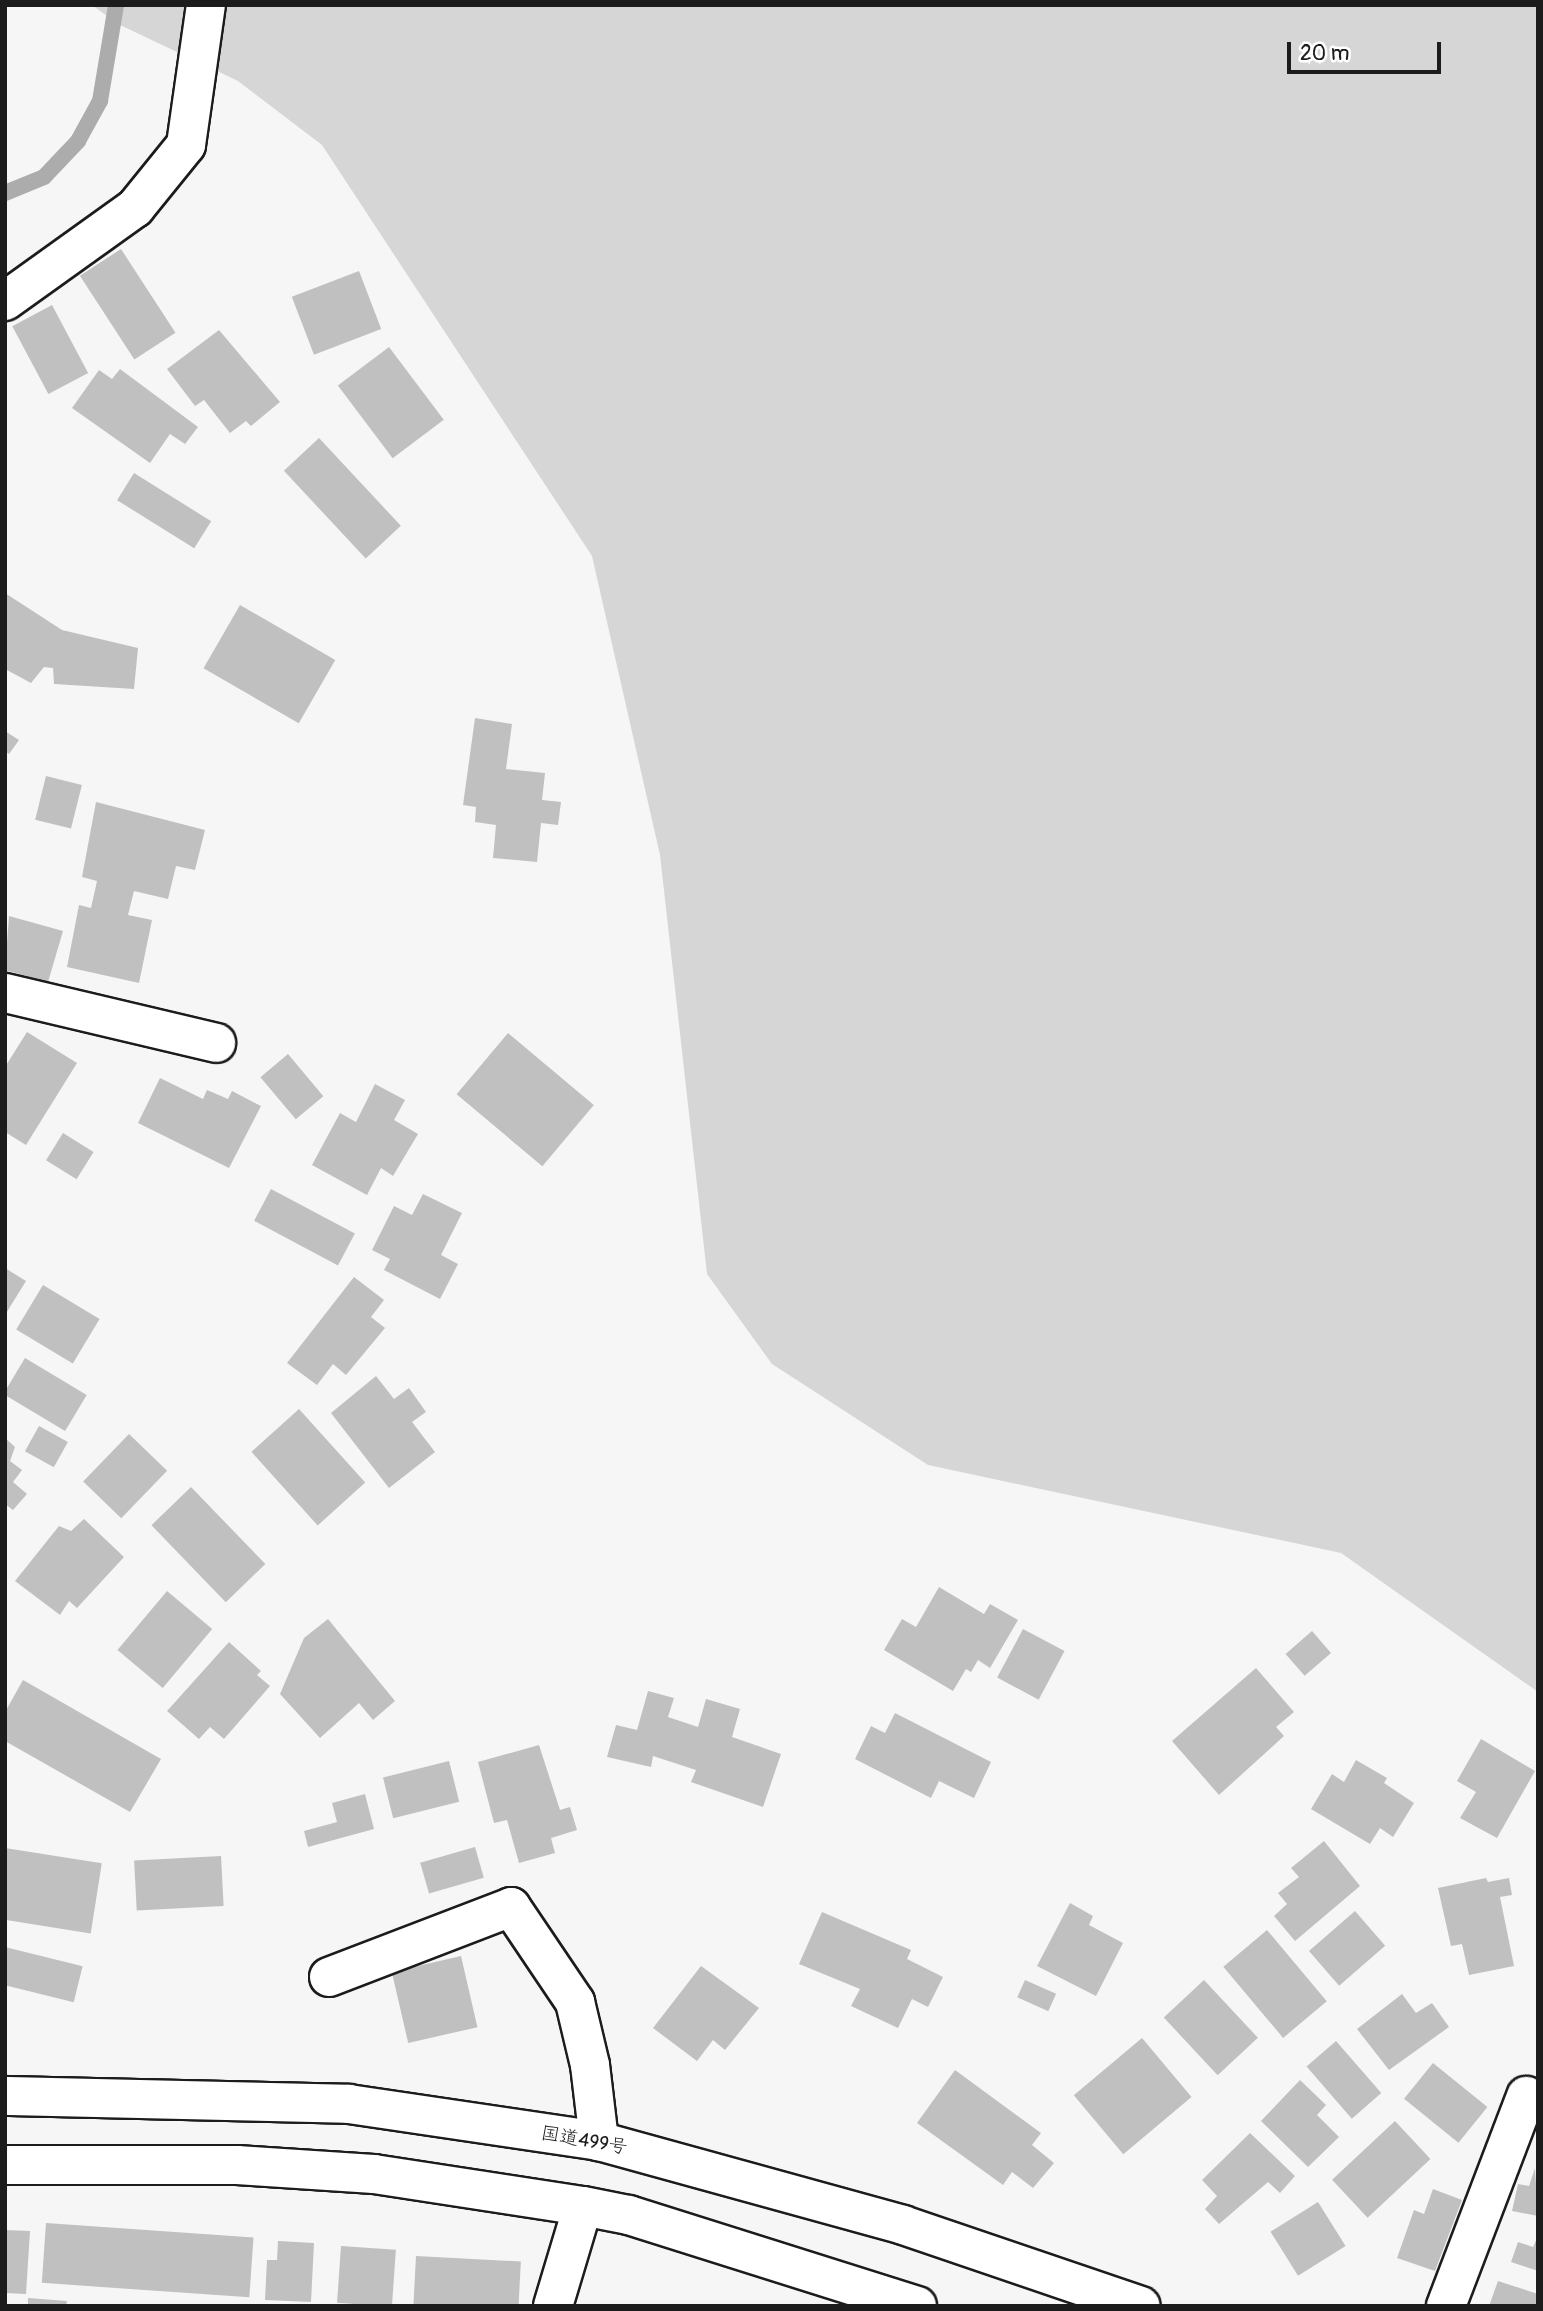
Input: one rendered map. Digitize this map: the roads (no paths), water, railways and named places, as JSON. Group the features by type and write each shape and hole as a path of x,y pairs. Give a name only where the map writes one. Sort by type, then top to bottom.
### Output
{"main road":[{"path":"5,301 135,208 186,145 206,5"},
{"path":"5,993 216,1043"},
{"path":"329,1977 511,1907 575,2002 590,2064 598,2141"},
{"name":"国道499号","path":"5,2096 349,2104 598,2141 903,2225 1141,2306"},
{"path":"1446,2306 1526,2096"},
{"path":"5,2165 237,2165 360,2173 583,2206 629,2215 917,2306"},
{"path":"553,2306 583,2206"}],"waterway":[{"path":"5,193 44,177 78,141 100,101 116,5"}]}
